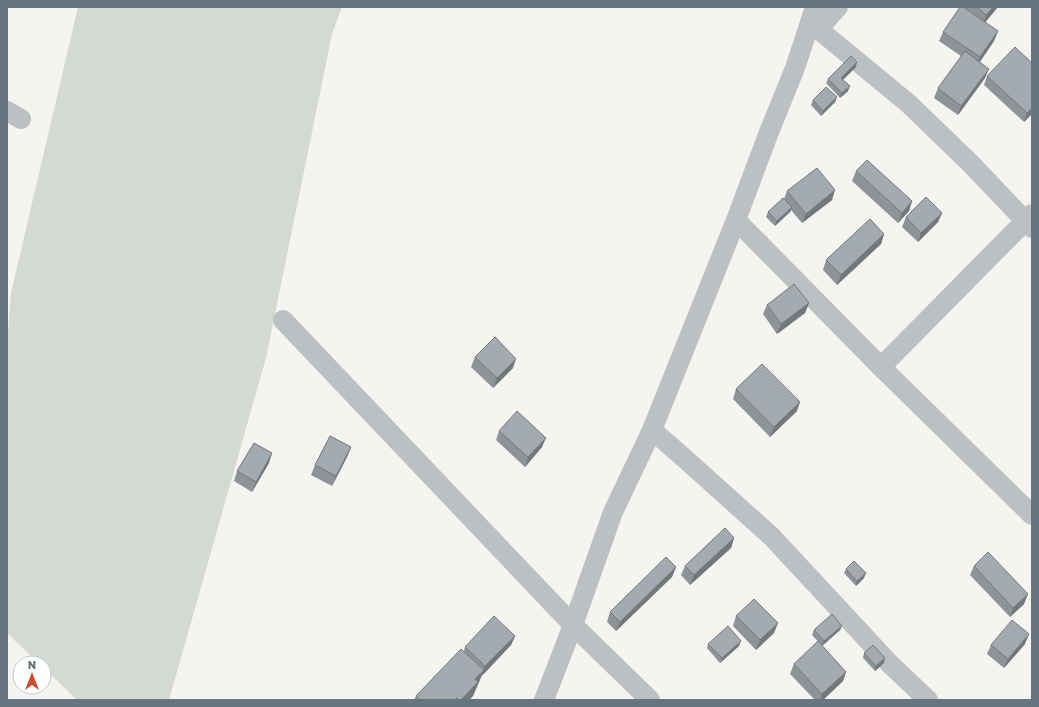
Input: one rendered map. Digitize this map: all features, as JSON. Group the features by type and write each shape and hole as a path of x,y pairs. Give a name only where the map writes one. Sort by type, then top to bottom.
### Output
{"street":[{"path":"544,700 573,625 613,512 652,430 814,20 838,7"},
{"path":"814,20 909,104 1030,221 881,367"},
{"path":"736,220 881,367 1032,514"},
{"path":"283,320 573,625 650,700"},
{"path":"652,430 772,537 890,664 928,700"}],"shaded area":[{"path":"78,7 342,7 332,34 266,358 169,700 77,700 52,676 52,655 30,655 7,633 7,344 11,293"}],"building":[{"path":"960,7 963,7 998,31 980,57 943,32"},
{"path":"977,7 993,7 986,15"},
{"path":"1015,47 1032,63 1032,108 1027,113 987,76"},
{"path":"965,51 989,69 961,106 938,88"},
{"path":"851,56 857,62 841,78 850,86 842,93 828,79"},
{"path":"826,87 837,97 823,111 813,100"},
{"path":"867,160 912,201 902,213 856,171"},
{"path":"817,168 835,190 806,214 787,191"},
{"path":"926,197 942,213 921,233 906,217"},
{"path":"783,198 792,207 777,221 768,212"},
{"path":"870,219 884,234 841,275 826,260"},
{"path":"794,284 809,303 781,324 767,305"},
{"path":"495,337 516,359 497,378 475,357"},
{"path":"762,364 800,402 774,427 736,389"},
{"path":"517,411 546,438 528,457 499,431"},
{"path":"330,436 351,447 336,476 315,465"},
{"path":"254,443 272,453 256,482 237,471"},
{"path":"725,528 734,538 694,575 685,566"},
{"path":"988,552 1028,594 1013,608 974,566"},
{"path":"666,557 676,567 620,622 610,612"},
{"path":"854,561 866,573 857,581 846,569"},
{"path":"754,599 778,623 760,640 736,616"},
{"path":"832,614 842,626 824,641 814,630"},
{"path":"494,616 515,636 485,666 465,647"},
{"path":"1012,620 1029,634 1008,659 991,645"},
{"path":"728,626 741,641 722,658 708,644"},
{"path":"818,641 846,672 822,694 794,664"},
{"path":"873,645 885,658 876,666 864,653"},
{"path":"461,649 484,670 475,679 478,682 461,700 457,698 455,700 420,700 416,696"}]}
